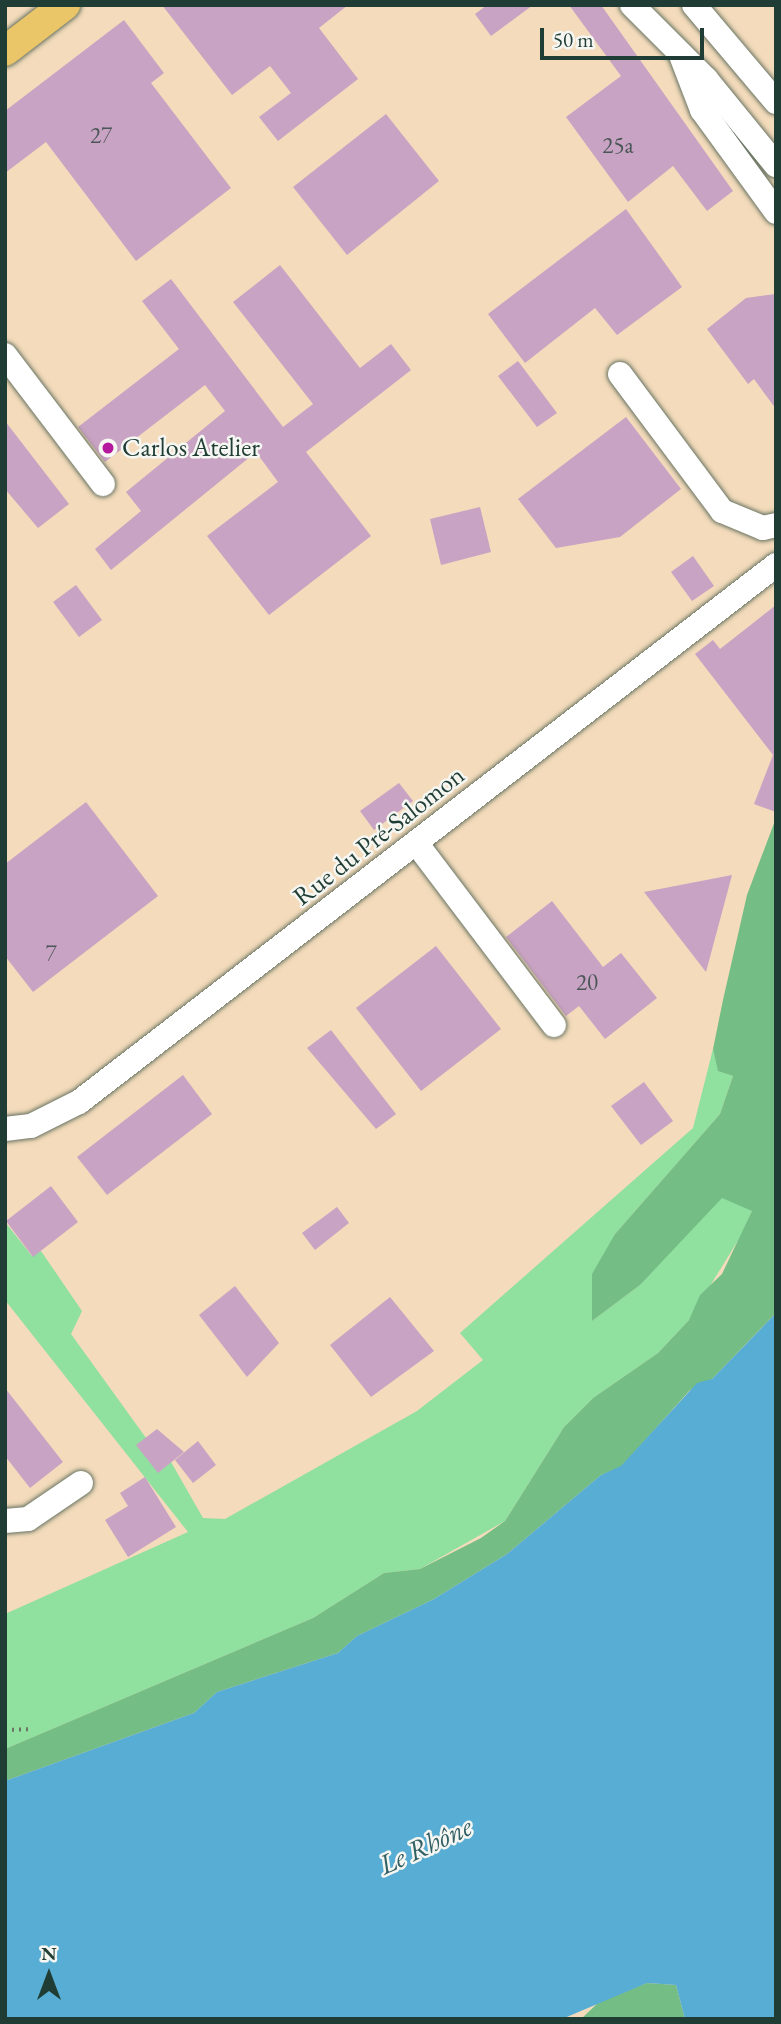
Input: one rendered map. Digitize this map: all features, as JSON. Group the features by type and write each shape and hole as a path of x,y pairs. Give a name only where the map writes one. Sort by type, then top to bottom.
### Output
{"main road":[{"path":"5,51 65,5"}],"street":[{"path":"632,5 738,115 776,165"},
{"path":"694,5 776,102"},
{"path":"682,58 689,90 776,212"},
{"path":"5,355 103,484"},
{"path":"620,374 722,510 763,528 776,525"},
{"name":"Rue du Pré-Salomon","path":"5,1129 31,1126 79,1102 776,565"},
{"path":"416,844 554,1025"},
{"path":"5,1521 28,1519 81,1483"}],"path":[{"path":"5,1730 28,1729"}],"green space":[{"path":"776,818 775,1314 712,1379 690,1390 621,1467 601,1475 507,1554 434,1599 357,1636 338,1653 217,1692 194,1713 5,1781 5,1749 313,1618 384,1573 420,1569 481,1538 505,1521 564,1427 593,1398 658,1353 689,1320 700,1295 722,1274 752,1211 722,1198 640,1285 592,1321 592,1274 615,1234 720,1114 733,1076 718,1071 713,1049 747,895"},
{"path":"713,1049 719,1071 733,1076 720,1114 615,1234 592,1321 640,1285 730,1162 752,1211 742,1234 689,1320 658,1353 593,1398 564,1427 505,1521 420,1569 384,1573 313,1618 5,1749 5,1614 188,1532 5,1300 5,1222 32,1256 41,1251 82,1311 71,1334 154,1449 147,1458 159,1472 171,1462 203,1518 225,1519 417,1411 483,1360 460,1333 693,1128"},
{"path":"647,1983 676,1985 685,2019 581,2019 600,2001"}],"water":[{"name":"Le Rhône","path":"776,1313 776,2019 685,2019 676,1985 647,1983 562,2019 5,2019 5,1781 194,1713 217,1692 338,1653 357,1636 434,1599 507,1554 601,1475 621,1466 697,1383 712,1379"}],"building":[{"path":"162,5 348,5 319,28 358,79 278,141 259,117 291,93 270,66 232,95"},
{"path":"487,5 533,5 491,36 475,14"},
{"path":"569,5 601,5 733,191 707,211 673,166 628,202 566,117 621,76"},
{"path":"124,20 164,73 151,83 231,188 136,261 46,142 5,173 5,111"},
{"path":"386,114 439,181 347,255 293,187"},
{"path":"626,209 682,287 617,335 595,308 525,363 488,314"},
{"path":"280,265 360,368 391,344 411,370 306,452 371,536 269,615 207,536 278,482 256,452 111,570 95,549 141,511 126,492 225,411 205,385 105,462 78,427 179,349 142,301 171,279 283,427 313,404 233,302"},
{"path":"776,294 776,409 754,379 748,384 707,329 746,298"},
{"path":"518,361 557,413 537,427 498,376"},
{"path":"626,417 681,489 620,537 556,548 518,499"},
{"path":"5,421 69,504 38,528 5,489"},
{"path":"480,507 491,552 441,565 430,519"},
{"path":"693,556 714,586 692,601 671,572"},
{"path":"76,585 102,620 79,637 53,602"},
{"path":"776,605 776,812 754,804 773,755 695,654 713,640 720,649"},
{"path":"399,783 413,801 374,830 360,811"},
{"path":"86,802 158,896 33,992 5,956 5,864"},
{"path":"732,875 706,972 644,892"},
{"path":"552,901 603,967 621,953 657,998 605,1039 579,1006 566,1016 506,937"},
{"path":"436,946 501,1029 421,1091 356,1008"},
{"path":"331,1030 396,1114 376,1129 307,1048"},
{"path":"183,1075 212,1114 107,1195 77,1157"},
{"path":"644,1082 673,1121 641,1145 611,1106"},
{"path":"51,1186 78,1222 33,1257 6,1221"},
{"path":"337,1207 349,1223 315,1250 302,1233"},
{"path":"235,1286 279,1343 247,1377 199,1315"},
{"path":"390,1297 434,1351 371,1397 330,1345"},
{"path":"5,1388 63,1462 30,1488 5,1456"},
{"path":"157,1429 184,1452 158,1473 136,1445"},
{"path":"198,1441 216,1465 193,1483 175,1460"},
{"path":"145,1477 176,1527 128,1557 105,1520 128,1506 120,1493"}],"place":[{"name":"Carlos Atelier","path":"108,448"}]}
